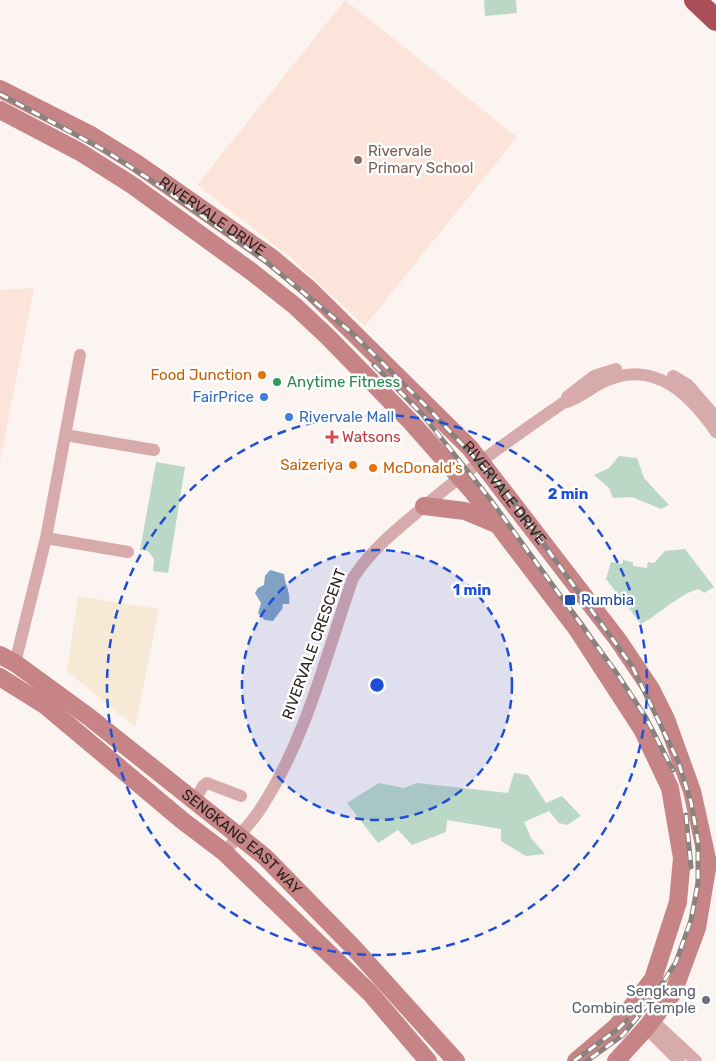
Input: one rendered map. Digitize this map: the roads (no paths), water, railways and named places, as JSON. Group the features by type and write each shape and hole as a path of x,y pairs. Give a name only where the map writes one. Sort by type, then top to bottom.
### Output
{"highway":[{"path":"695,0 716,20"},
{"path":"711,0 716,7"}],"street":[{"name":"RIVERVALE DRIVE","path":"0,89 88,134 136,163 272,258 351,328 481,461 618,640 651,689 666,719 692,791 708,863 697,928 673,993 649,1024 616,1061"},
{"name":"RIVERVALE DRIVE","path":"0,110 80,152 132,185 260,278 295,306 334,343 411,422 460,476 577,630 642,729 670,788 677,821 682,858 678,902 653,979 617,1026 576,1061"},
{"path":"7,659 46,538 80,355"},
{"name":"RIVERVALE CRESCENT","path":"224,852 239,836 266,800 297,736 353,578 364,561 424,506 460,476 563,403 575,389 594,376 621,368 640,368 662,372 688,385 716,417"},
{"name":"RIVERVALE CRESCENT","path":"563,403 571,401 608,379 633,375 649,377 674,386 687,395 716,432"},
{"path":"65,435 154,450"},
{"path":"424,506 465,511 498,525"},
{"path":"46,538 128,552"},
{"name":"SENGKANG EAST WAY","path":"7,659 89,717 265,857 353,947 456,1061"},
{"name":"SENGKANG EAST WAY","path":"0,677 46,706 183,821 224,852 370,993 428,1061"},
{"path":"194,801 207,783 241,796"},
{"path":"649,1024 679,1061"},
{"path":"649,1024 696,1061"}],"water":[{"path":"270,570 284,574 289,596 289,604 283,604 282,609 273,621 265,620 258,613 261,603 255,593 258,588 264,585 265,576"}],"railway":[{"path":"0,94 106,151 160,186 264,260 351,332 428,408 503,488 632,666 678,761 691,802 698,841 698,883 691,920 676,962 653,998 623,1035 587,1061"},
{"path":"374,365 422,414 490,499 618,675 645,716 673,770"},
{"path":"686,815 691,867"},
{"path":"574,1061 618,1029 627,1020"}],"place":[{"name":"Rivervale Primary School","path":"358,160"},
{"name":"Food Junction","path":"262,375"},
{"name":"Anytime Fitness","path":"277,382"},
{"name":"FairPrice","path":"264,397"},
{"name":"Rivervale Mall","path":"289,417"},
{"name":"Watsons","path":"332,437"},
{"name":"Saizeriya","path":"353,465"},
{"name":"McDonald's","path":"373,468"},
{"name":"Rumbia","path":"570,600"},
{"name":"Sengkang Combined Temple","path":"706,1000"}]}
